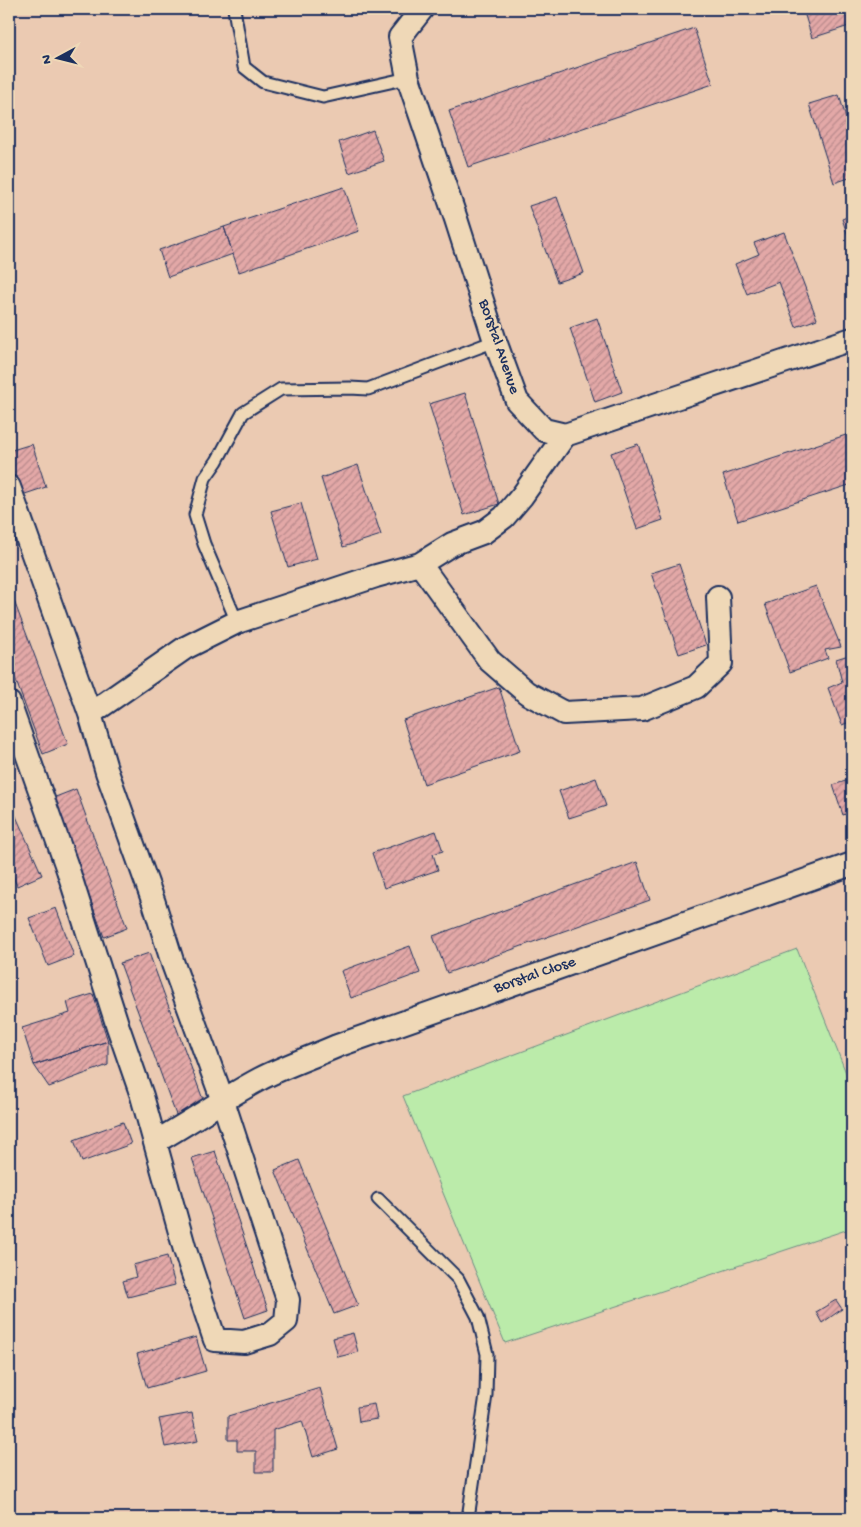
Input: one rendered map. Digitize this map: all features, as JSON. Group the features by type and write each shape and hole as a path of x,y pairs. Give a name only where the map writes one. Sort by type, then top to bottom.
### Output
{"street":[{"name":"Borstal Avenue","path":"422,9 400,37 408,78 495,341 517,401 544,430 565,435"},
{"path":"90,714 184,648 237,622 376,576 420,564 452,544 484,532 504,517 531,484 565,435 852,339"},
{"path":"9,487 15,526 90,714 107,772 154,903 173,964 223,1101 288,1300 286,1321 270,1334 244,1342 215,1340 185,1250 142,1096 68,870 9,703"},
{"path":"420,564 490,660 527,693 564,712 642,709 696,687 721,663 718,597"},
{"name":"Borstal Close","path":"155,1142 262,1078 337,1046 852,864"}],"lane":[{"path":"234,9 244,67 263,82 323,97 408,78"},
{"path":"237,622 204,544 195,515 205,478 225,448 243,413 281,390 368,389 495,341"},
{"path":"378,1199 458,1279 478,1317 487,1354 486,1395 468,1518"}],"green space":[{"path":"797,949 852,1088 852,1228 505,1343 403,1096"}],"building":[{"path":"803,9 852,9 852,25 812,38"},
{"path":"694,28 713,84 468,167 449,111"},
{"path":"839,95 852,137 852,177 834,183 809,104"},
{"path":"373,130 384,161 349,173 339,142"},
{"path":"344,187 359,231 239,272 224,227"},
{"path":"557,197 584,273 557,282 529,206"},
{"path":"852,215 852,247 842,219"},
{"path":"224,227 233,254 168,277 159,250"},
{"path":"784,232 817,319 796,327 779,282 747,294 735,264 759,254 754,243"},
{"path":"597,318 622,392 595,402 570,328"},
{"path":"465,393 499,504 464,515 429,404"},
{"path":"849,434 852,442 852,484 738,521 723,475"},
{"path":"32,444 46,487 16,497 9,476 9,451"},
{"path":"638,444 663,520 637,529 611,453"},
{"path":"358,465 381,535 343,547 321,478"},
{"path":"301,503 317,559 288,567 271,511"},
{"path":"679,564 706,645 679,654 651,573"},
{"path":"816,586 841,647 825,650 828,658 790,672 765,604"},
{"path":"14,601 68,744 43,754 9,662 9,603"},
{"path":"852,654 852,721 842,725 828,688 842,682 836,659"},
{"path":"499,687 520,751 424,784 403,720"},
{"path":"596,778 606,806 569,818 559,791"},
{"path":"852,779 852,812 843,815 833,785"},
{"path":"76,789 127,928 104,937 53,798"},
{"path":"15,814 42,875 17,886 9,867 9,817"},
{"path":"436,831 443,851 433,854 438,870 384,888 372,853"},
{"path":"637,862 650,900 447,973 433,936"},
{"path":"56,908 74,956 48,966 29,918"},
{"path":"410,946 420,973 351,998 341,971"},
{"path":"149,953 205,1105 176,1115 120,963"},
{"path":"93,994 108,1041 34,1065 22,1028 70,1013 67,1002"},
{"path":"108,1041 108,1065 49,1087 34,1065"},
{"path":"123,1122 131,1144 82,1162 74,1140"},
{"path":"215,1151 268,1310 245,1318 192,1158"},
{"path":"299,1160 358,1305 334,1314 275,1170"},
{"path":"167,1256 175,1285 128,1297 123,1281 136,1277 133,1265"},
{"path":"836,1300 842,1309 822,1323 816,1312"},
{"path":"353,1333 358,1352 338,1357 333,1338"},
{"path":"196,1337 206,1371 147,1388 137,1354"},
{"path":"320,1388 338,1449 313,1457 302,1421 273,1430 273,1472 256,1472 256,1451 237,1451 237,1440 228,1440 228,1416"},
{"path":"374,1404 377,1419 359,1422 357,1407"},
{"path":"192,1413 198,1441 165,1447 159,1419"}]}
